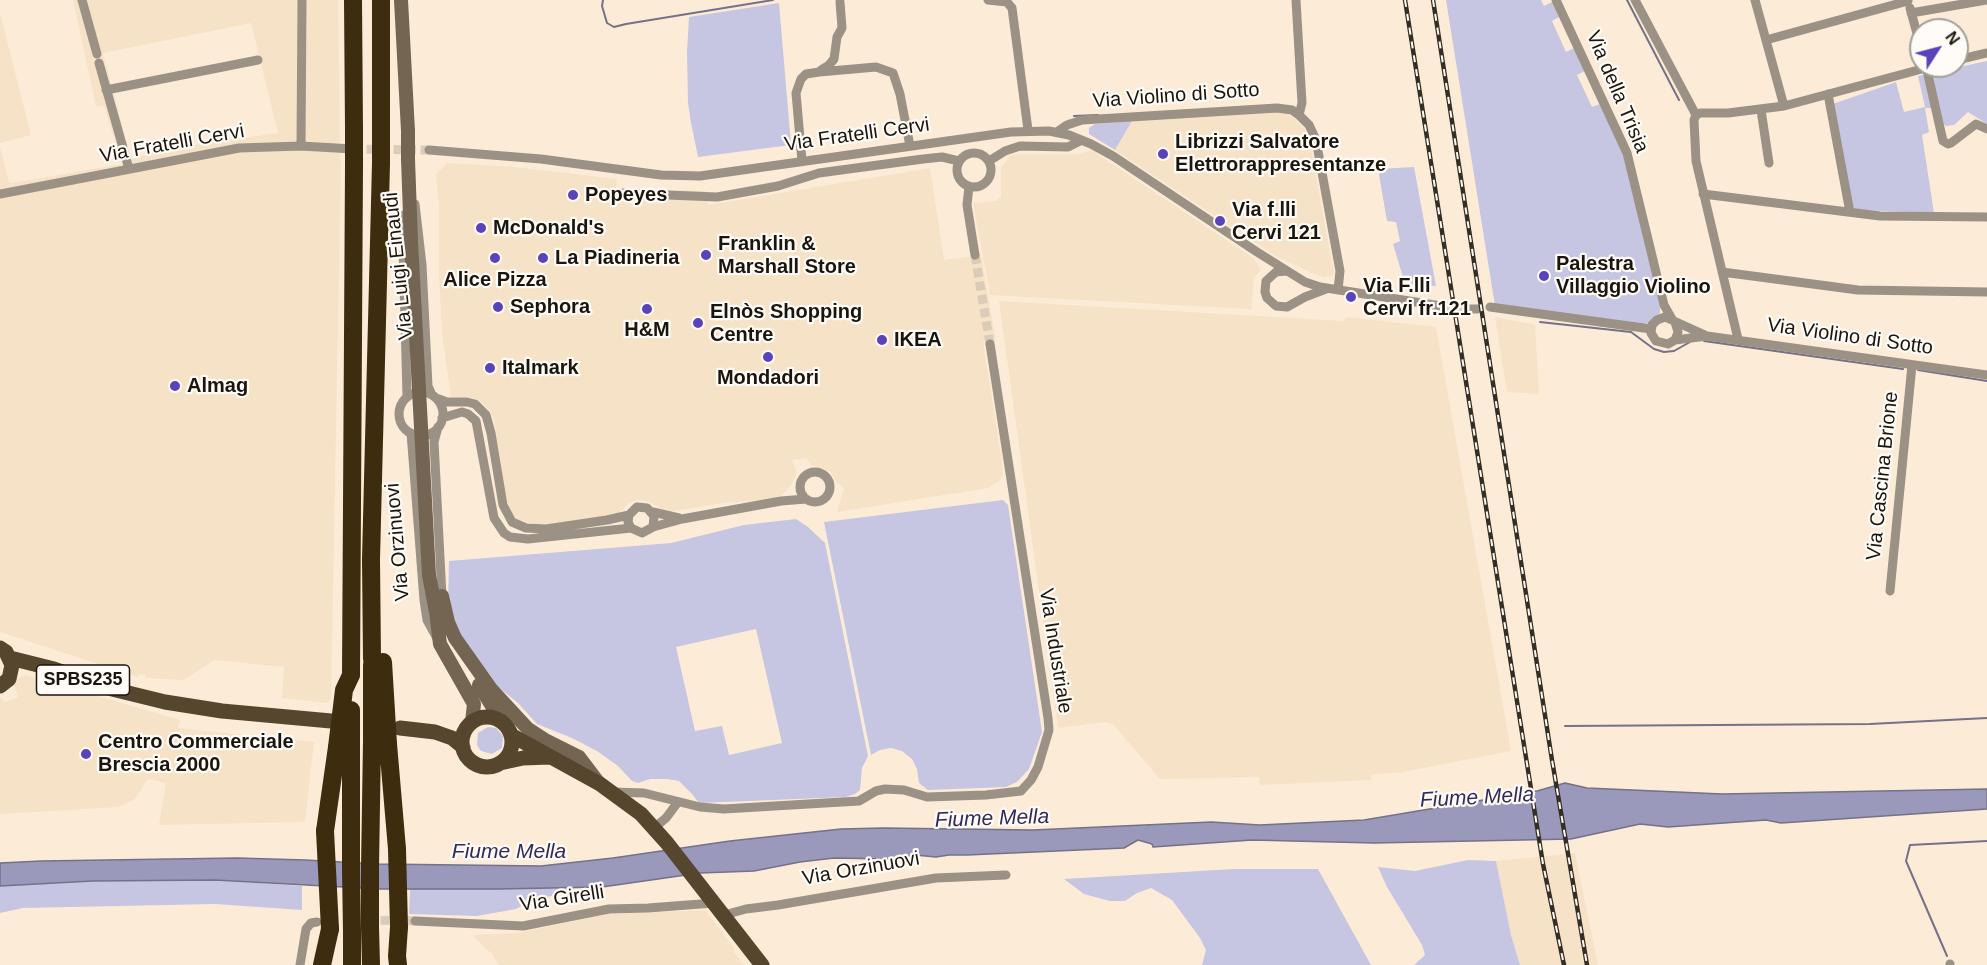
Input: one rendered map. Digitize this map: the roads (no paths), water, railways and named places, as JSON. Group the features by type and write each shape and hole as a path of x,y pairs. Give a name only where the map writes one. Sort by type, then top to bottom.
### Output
{"highway":[{"path":"322,965 325,831 344,747 351,675 353,0"},
{"path":"381,0 381,163 371,559 380,742 398,849 406,965"},
{"path":"371,965 370,841 380,742"},
{"path":"344,747 351,831 352,965"},
{"path":"323,925 331,965"},
{"path":"398,965 397,956 404,930"}],"main road":[{"name":"SPBS235","path":"5,653 31,665 54,669 112,689 165,702 222,711 331,721"},
{"name":"SPBS235","path":"0,686 11,675 12,665 5,653"},
{"name":"SPBS235","path":"11,675 31,665"},
{"path":"435,732 489,717 550,757 606,788 654,828 668,843 762,965"},
{"path":"470,724 463,738 463,747 466,756 474,763 492,766 523,758 550,757"},
{"path":"400,728 435,732 452,738 463,747"},
{"path":"500,763 511,748 506,728"}],"street":[{"path":"82,0 129,169"},
{"path":"301,146 302,0"},
{"path":"401,0 429,575 436,611 443,629 460,660 485,693 506,728"},
{"path":"407,95 411,0"},
{"path":"988,0 1007,2 1012,8 1028,130"},
{"path":"1296,0 1302,103 1299,115 1309,125 1316,140 1340,272 1333,289"},
{"name":"Via della Trisia","path":"1556,0 1627,153 1664,305 1673,321"},
{"path":"1635,0 1696,116"},
{"path":"1755,0 1784,106"},
{"path":"1911,13 1986,0"},
{"path":"1766,40 1908,1 1912,18"},
{"path":"819,72 834,59 837,37 842,28 840,2"},
{"path":"1969,57 1987,52"},
{"path":"106,90 258,60"},
{"path":"802,161 796,89 806,75 819,72 876,67 893,73 900,94 910,146"},
{"path":"1738,339 1696,161 1694,120 1696,116 1700,113 1728,113 1784,106 1909,71"},
{"path":"1930,78 1943,141 1951,143 1976,124 1987,129"},
{"path":"1828,94 1850,207 1848,212"},
{"name":"Via Violino di Sotto","path":"1057,132 1067,125 1082,120 1277,108 1292,110 1299,115"},
{"path":"1761,110 1769,163"},
{"name":"Via Fratelli Cervi","path":"429,150 541,159 661,175 700,176 1028,130 1057,132 1082,140 1113,156 1298,278 1312,285 1333,289"},
{"path":"989,161 1005,151 1020,146 1068,147 1082,140"},
{"name":"Via Fratelli Cervi","path":"0,194 191,155 238,148 301,146 353,158"},
{"path":"968,153 980,153 989,161 991,171 988,180 980,186 969,186 960,181 957,166 968,153"},
{"path":"618,193 717,197 778,186 819,173 923,159 942,158 959,161"},
{"name":"Via Luigi Einaudi","path":"409,174 403,246 407,396 399,408 399,415 405,429 411,433"},
{"name":"Via Luigi Einaudi","path":"409,174 419,235 429,386 442,408 442,418"},
{"path":"969,186 967,206 975,255"},
{"path":"1703,194 1880,216 1987,217"},
{"name":"Via Fratelli Cervi","path":"1257,252 1270,267 1272,274"},
{"path":"1289,271 1272,274 1266,281 1265,292 1271,303 1276,306 1287,307 1297,301 1333,289 1441,306"},
{"path":"1722,272 1858,290 1987,292"},
{"path":"1297,301 1302,290 1298,278"},
{"path":"1651,329 1654,322 1660,318 1664,305"},
{"name":"Via Violino di Sotto","path":"1490,307 1651,329 1653,337 1659,343 1668,344 1675,340 1707,336 1738,339 1987,375"},
{"path":"1467,309 1477,309"},
{"name":"Via Violino di Sotto","path":"1660,318 1673,321 1707,336"},
{"path":"1673,321 1678,332 1675,340"},
{"name":"Via Industriale","path":"606,788 700,807 724,809 859,801 876,791 885,789 904,790 927,797 986,795 1021,791 1031,780 1038,767 1049,730 1048,718 990,344"},
{"name":"Via Cascina Brione","path":"1890,591 1912,365"},
{"path":"407,396 420,392 447,402 467,402 475,404 486,415 503,505 512,522 526,528 546,529 607,520 629,514"},
{"path":"443,629 434,442 442,418 462,412 476,421 494,518 504,533 510,537 528,540 631,528"},
{"path":"411,433 425,435 438,428"},
{"name":"Via Orzinuovi","path":"411,433 424,600 428,620 470,696 474,711 470,724"},
{"path":"682,519 653,512 640,506 629,514 628,522 634,531 642,533 653,527 682,519 781,501 824,500 830,489 829,480 822,473 812,472 804,476 800,484 781,501"},
{"path":"800,484 801,492 806,499"},
{"path":"653,512 655,519 653,527"},
{"path":"442,596 448,622 455,638 491,689 528,729 579,757 606,788"},
{"name":"Via Orzinuovi","path":"436,611 440,644"},
{"path":"654,828 666,818 678,802"},
{"name":"Via Orzinuovi","path":"724,915 746,909 936,878 1006,875"},
{"name":"Via Girelli","path":"404,930 524,926 609,909 714,903"},
{"path":"300,965 306,929 311,923 323,925"}],"waterway":[{"path":"603,0 602,6 607,23 614,27 773,0"},
{"path":"1627,0 1679,100"},
{"path":"1074,116 1098,115"},
{"path":"1540,322 1631,332 1654,349 1664,352 1674,351 1690,342"},
{"path":"1704,341 1903,369"},
{"path":"1918,370 1987,381"},
{"path":"1565,726 1870,724 1987,718"},
{"path":"1947,956 1906,861 1910,845 1987,841"}],"tunnel":[{"path":"353,149 429,150"},
{"path":"975,255 990,344"},
{"path":"1441,306 1467,309"},
{"path":"367,920 415,921"}],"railway":[{"path":"1405,0 1543,864 1564,965"},
{"path":"1433,0 1552,760 1587,965"}],"place":[{"name":"Librizzi Salvatore Elettrorappresentanze","path":"1163,154"},
{"name":"Popeyes","path":"573,195"},
{"name":"Via f.lli Cervi 121","path":"1220,221"},
{"name":"McDonald's","path":"481,228"},
{"name":"Franklin & Marshall Store","path":"706,255"},
{"name":"Alice Pizza","path":"495,258"},
{"name":"La Piadineria","path":"543,258"},
{"name":"Palestra Villaggio Violino","path":"1544,276"},
{"name":"Via F.lli Cervi fr.121","path":"1351,297"},
{"name":"Sephora","path":"498,307"},
{"name":"H&M","path":"647,309"},
{"name":"Elnòs Shopping Centre","path":"698,323"},
{"name":"IKEA","path":"882,340"},
{"name":"Mondadori","path":"768,357"},
{"name":"Italmark","path":"490,368"},
{"name":"Almag","path":"175,386"},
{"name":"Centro Commerciale Brescia 2000","path":"86,754"}],"water label":[{"name":"Fiume Mella","path":"1477,798"},
{"name":"Fiume Mella","path":"992,819"},
{"name":"Fiume Mella","path":"509,852"}]}
